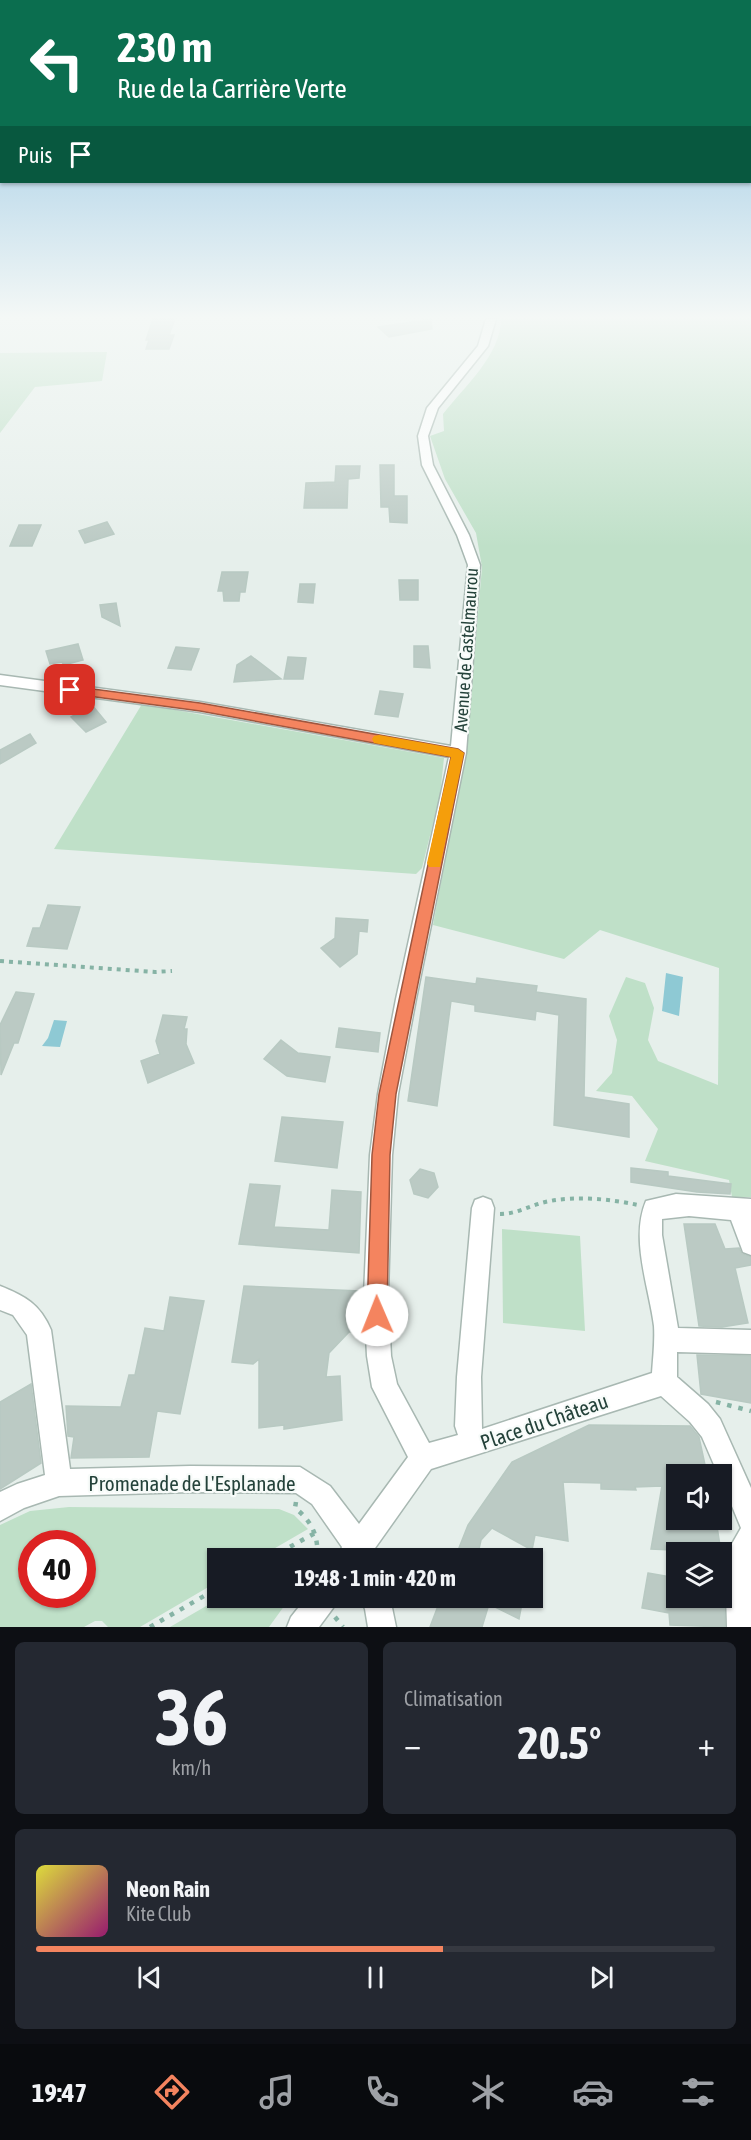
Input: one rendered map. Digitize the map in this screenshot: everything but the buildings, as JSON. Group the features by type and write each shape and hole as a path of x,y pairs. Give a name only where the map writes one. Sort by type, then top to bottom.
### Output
{"street":[{"name":"Avenue de Castelmaurou","path":"423,1458 385,1387 378,1356 376,1295 381,1155 388,1094 458,753 474,565 469,544 428,466 422,439 424,425 430,411 443,395"},
{"path":"3,681 200,707 458,753"},
{"path":"751,1244 744,1210 680,1205 654,1209 651,1219 651,1235 667,1340 664,1382 699,1413 711,1428 751,1519"},
{"path":"474,1444 468,1426 469,1377 483,1210"},
{"path":"0,1298 21,1307 39,1330 59,1483"},
{"path":"667,1340 751,1342"},
{"name":"Place du Château","path":"423,1458 474,1444 664,1382"},
{"path":"360,1548 423,1458"},
{"name":"Promenade de L'Esplanade","path":"0,1508 17,1497 59,1483 190,1479 300,1480 321,1495 353,1548"},
{"path":"741,1627 739,1556 751,1538"},
{"path":"301,1627 315,1608"},
{"path":"379,1608 382,1627"}],"path":[{"path":"0,961 172,971"},
{"path":"483,1210 512,1214 550,1201 626,1201 654,1209"},
{"path":"708,1401 751,1411"},
{"path":"300,1480 295,1508 305,1514 315,1533 319,1548"},
{"path":"288,1548 315,1533"},
{"path":"150,1627 207,1594"}],"green space":[{"path":"0,395 29,395 0,433"},
{"path":"460,395 751,395 751,1197 732,1197 729,1180 645,1161 658,1129 632,1096 596,1091 612,1073 617,1040 609,1016 626,977 645,983 654,1008 648,1040 658,1061 718,1085 719,968 600,930 564,959 433,925 467,744 482,567 476,533 445,479 430,436 444,431 443,414"},
{"path":"142,704 444,758 440,795 422,868 416,874 54,849"},
{"path":"502,1229 580,1236 585,1331 503,1323"},
{"path":"69,1507 279,1509 294,1515 308,1529 275,1548 207,1548 207,1588 140,1627 108,1627 102,1621 95,1621 84,1627 0,1627 0,1525 30,1511"},
{"path":"207,1606 207,1608 283,1608 269,1627 170,1627"}],"water":[{"path":"666,973 683,977 679,1016 662,1011"},
{"path":"54,1020 67,1021 60,1047 42,1046 48,1038"}],"slow traffic":[{"path":"379,739 458,753 435,863"}],"route":[{"path":"70,690 200,707 458,753 388,1094 381,1155 377,1315"}]}
